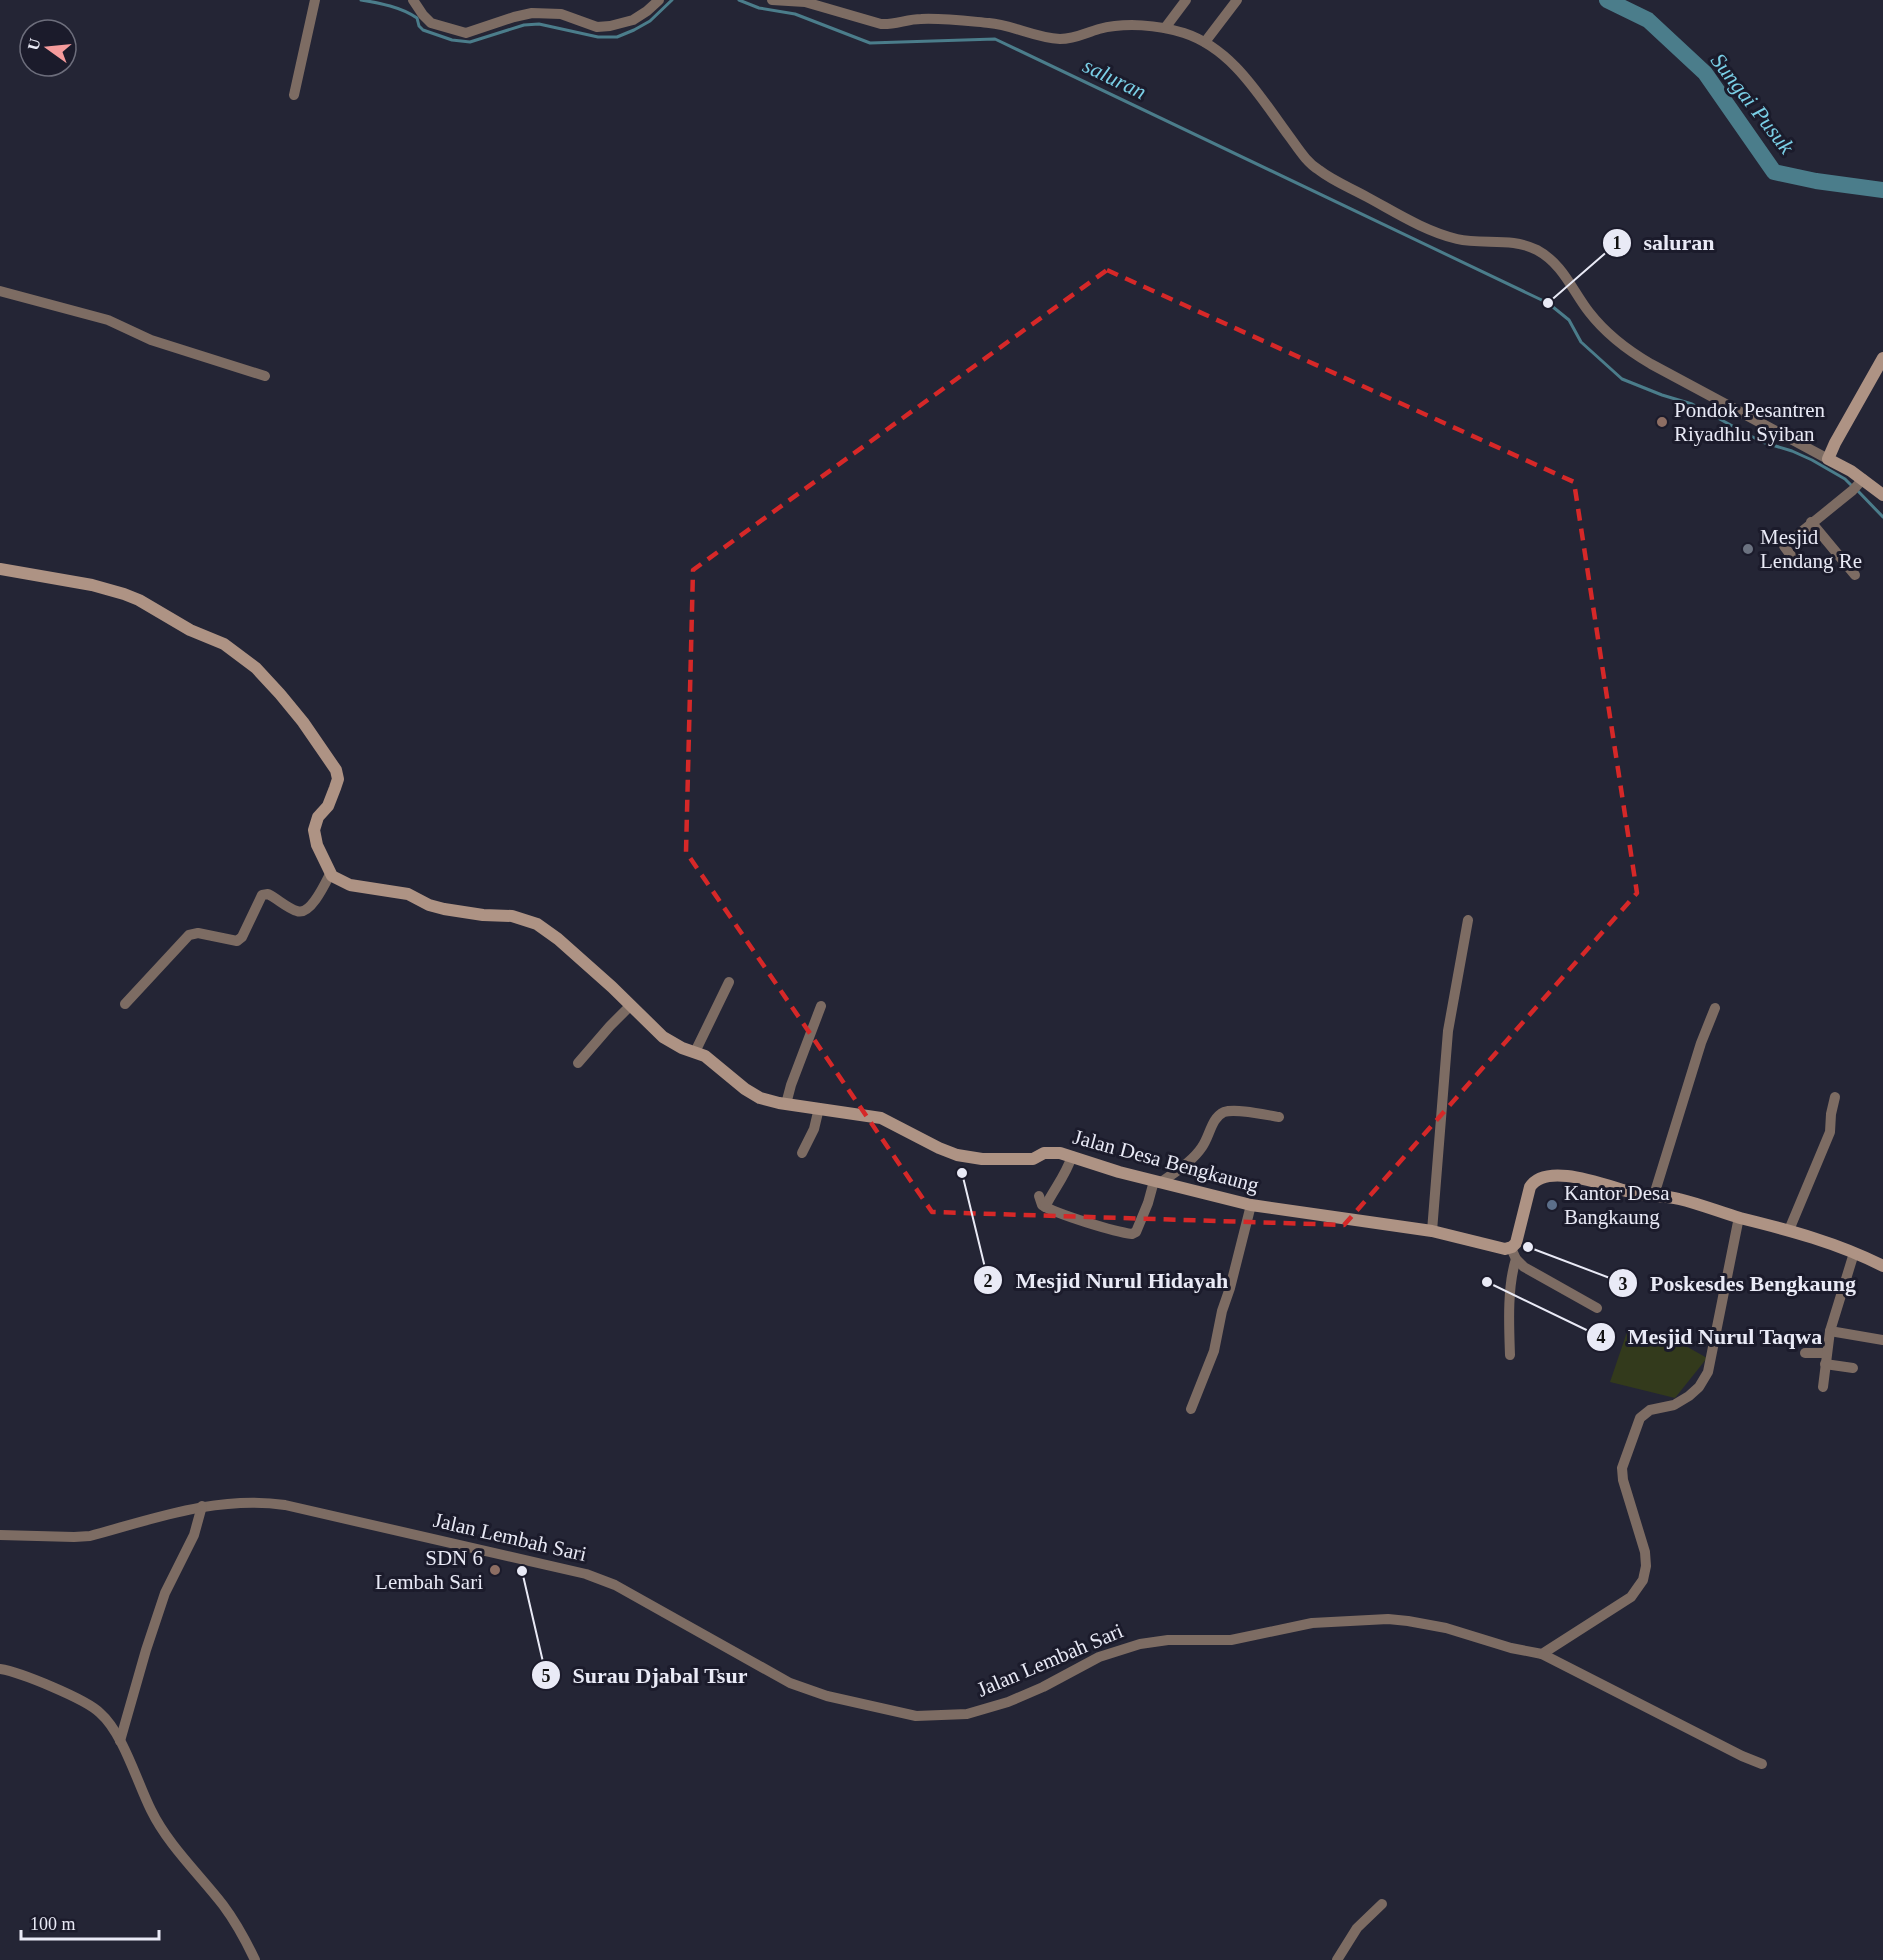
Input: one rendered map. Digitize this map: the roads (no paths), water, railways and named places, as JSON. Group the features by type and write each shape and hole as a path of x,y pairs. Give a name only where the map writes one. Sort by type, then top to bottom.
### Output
{"street":[{"path":"294,95 315,0"},
{"path":"413,0 431,22 466,33 514,17 542,12 570,16 597,27 610,26 633,20 659,0"},
{"path":"772,0 805,2 881,24 921,19 990,23 1059,39 1074,38 1097,29 1116,26 1165,28 1188,34 1218,50 1235,65 1319,171 1437,233 1470,241 1516,243 1537,250 1557,266 1590,313 1628,350 1828,459 1858,484 1883,495"},
{"path":"1165,28 1186,0"},
{"path":"1205,42 1237,0"},
{"path":"0,291 108,320 151,340 265,376"},
{"path":"1828,459 1883,358"},
{"path":"1795,561 1784,546 1858,484"},
{"path":"1811,522 1855,575"},
{"path":"0,569 92,585 124,594 139,600 190,630 224,644 256,668 303,722 338,774 328,806 318,817 314,830 317,845 330,874 309,908 305,911 296,911 265,894 260,897 243,936 237,941 198,933 189,935 125,1004"},
{"name":"Jalan Desa Bengkaung","path":"330,874 350,885 408,894 436,907 464,913 512,916 537,924 558,939 663,1037 681,1048 710,1058 753,1094 768,1100 881,1118 939,1148 970,1157 989,1160 1026,1159 1052,1152 1072,1156 1119,1172 1251,1205 1432,1231 1503,1249 1513,1254"},
{"path":"1432,1231 1448,1031 1468,920"},
{"path":"695,1052 729,982"},
{"path":"578,1064 609,1026 631,1005"},
{"path":"786,1104 821,1006"},
{"path":"1654,1195 1701,1043 1715,1008"},
{"path":"1789,1230 1830,1132 1835,1097"},
{"path":"802,1153 814,1129 819,1108"},
{"path":"1039,1196 1045,1207 1087,1222 1132,1234 1136,1232 1157,1182 1186,1165 1196,1155 1203,1146 1213,1124 1222,1113 1230,1111 1280,1117"},
{"path":"1045,1207 1066,1172 1072,1156"},
{"path":"1510,1355 1513,1254 1530,1187 1537,1181 1552,1176 1598,1181 1637,1194 1679,1199 1789,1230 1883,1266"},
{"path":"1191,1409 1214,1351 1222,1311 1251,1205"},
{"path":"1542,1654 1631,1597 1640,1586 1646,1566 1646,1552 1623,1480 1622,1468 1640,1418 1650,1410 1674,1405 1689,1396 1699,1387 1708,1372 1739,1217"},
{"path":"1823,1387 1830,1331 1854,1253"},
{"path":"1513,1254 1532,1272 1597,1308"},
{"path":"1830,1331 1883,1340"},
{"path":"1805,1353 1827,1353"},
{"path":"1826,1364 1853,1368"},
{"name":"Jalan Lembah Sari","path":"0,1535 90,1536 202,1506 262,1503 285,1505 586,1574 615,1585 790,1683 827,1696 916,1716 967,1714 1008,1702 1043,1687 1098,1657 1126,1647 1168,1640 1231,1640 1312,1623 1388,1619 1408,1621 1465,1632 1511,1648 1542,1654 1762,1764"},
{"path":"120,1742 165,1593 194,1535 202,1506"},
{"path":"0,1669 15,1672 90,1705 101,1713 120,1742 161,1828 226,1909 255,1960"},
{"path":"1337,1960 1357,1928 1383,1904"}],"waterway":[{"name":"saluran","path":"361,0 404,11 417,18 423,30 452,40 470,42 524,25 539,24 598,37 617,37 650,21 672,0"},
{"name":"saluran","path":"739,0 759,8 795,14 870,43 995,39 1548,303 1569,320 1581,342 1622,379 1692,404 1762,442 1812,460 1845,479 1852,486"},
{"name":"Sungai Pusuk","path":"1607,0 1648,20 1705,73 1774,172 1816,181 1883,190"},
{"name":"saluran","path":"1857,490 1883,517"}],"place":[{"name":"saluran","path":"1548,303"},
{"name":"Pondok Pesantren Riyadhlu Syiban","path":"1662,422"},
{"name":"Mesjid Lendang Re","path":"1748,549"},
{"name":"Mesjid Nurul Hidayah","path":"962,1173"},
{"name":"Kantor Desa Bangkaung","path":"1552,1205"},
{"name":"Poskesdes Bengkaung","path":"1528,1247"},
{"name":"Mesjid Nurul Taqwa","path":"1487,1282"},
{"name":"SDN 6 Lembah Sari","path":"495,1570"},
{"name":"Surau Djabal Tsur","path":"522,1571"}]}
